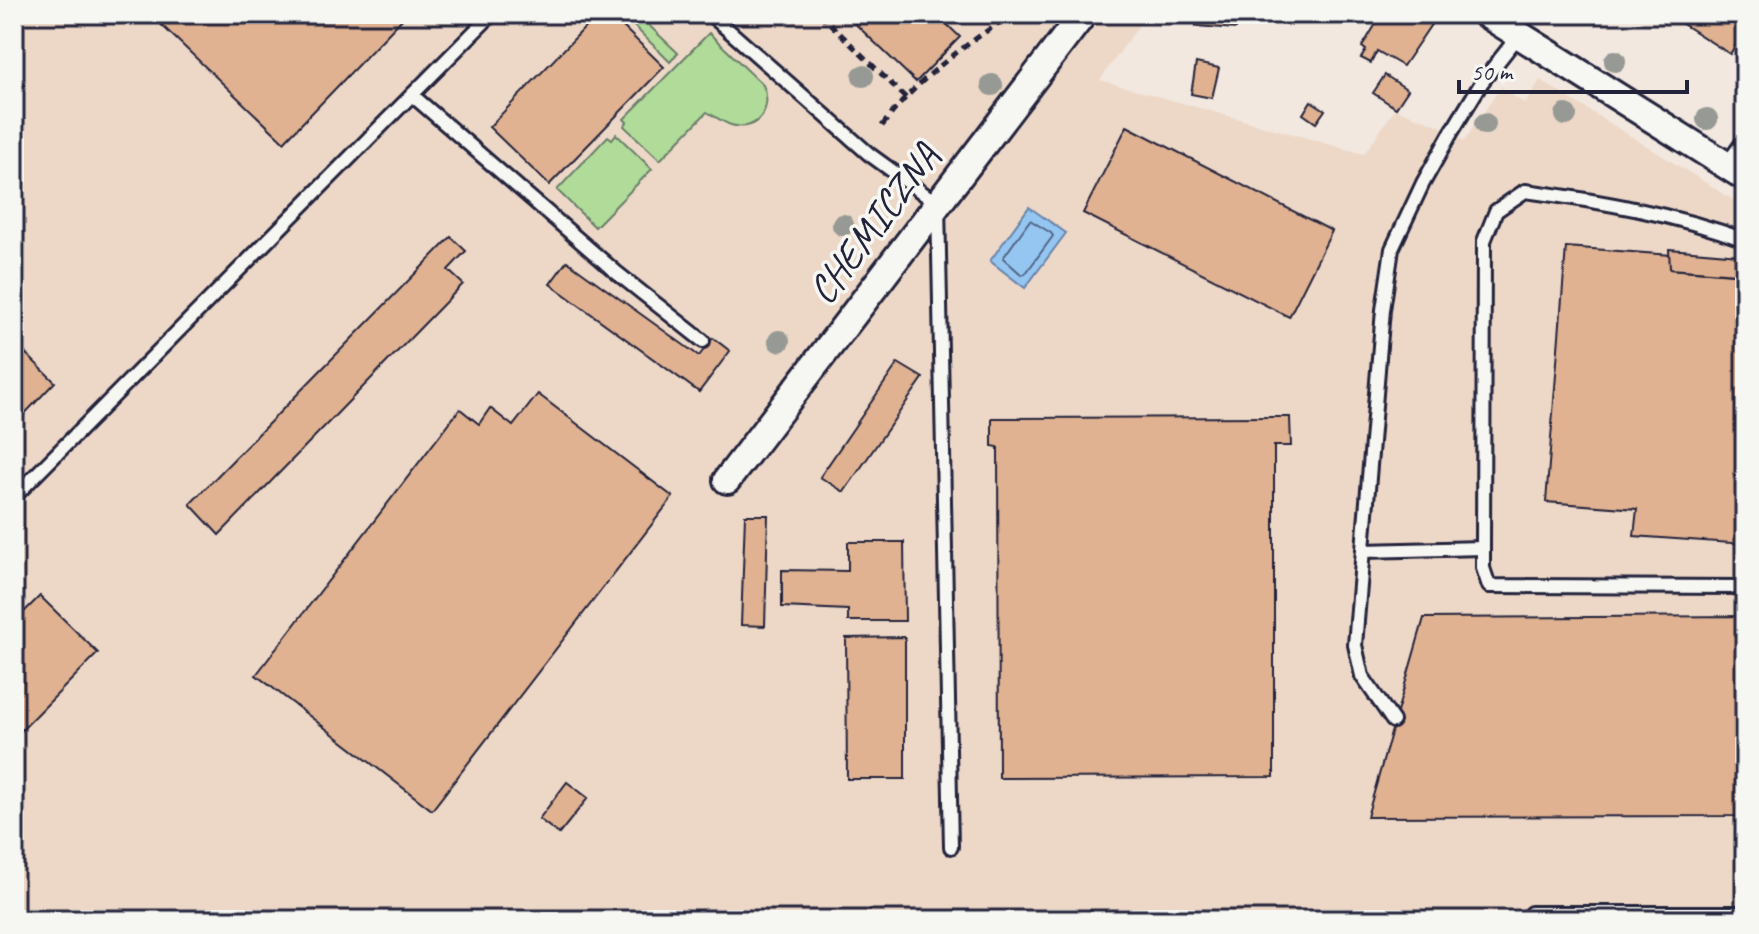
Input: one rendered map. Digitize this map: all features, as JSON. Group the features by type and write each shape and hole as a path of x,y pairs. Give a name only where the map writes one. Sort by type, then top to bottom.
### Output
{"street":[{"name":"CHEMICZNA","path":"727,480 1083,14"},
{"path":"1486,14 1736,171"}],"lane":[{"path":"14,497 492,14"},
{"path":"710,14 869,154 938,204 951,847"},
{"path":"1393,721 1362,676 1355,645 1383,310 1392,249 1451,133 1482,82 1519,35"},
{"path":"412,95 617,273 703,341"},
{"path":"1736,171 1745,139"},
{"path":"1745,240 1709,227 1598,201 1525,191 1496,211 1484,241 1483,548 1483,568 1489,586 1745,587"},
{"path":"1363,551 1483,548"},
{"path":"1531,913 1745,913"}],"path":[{"path":"820,14 906,98"},
{"path":"882,126 946,58 1012,14"}],"shaded area":[{"path":"14,14 1147,14 1100,80 1364,154 1395,109 1438,125 1464,141 1501,87 1525,104 1540,80 1745,207 1745,920 14,920"}],"green space":[{"path":"622,14 637,14 678,53 670,62"},
{"path":"709,33 763,85 765,110 755,122 740,127 707,112 660,160 624,126 627,122 624,119"},
{"path":"616,134 652,169 595,227 557,190 608,136 612,139"}],"water":[{"path":"1029,207 1066,233 1025,288 990,261"}],"building":[{"path":"150,14 407,14 284,142"},
{"path":"598,14 610,14 664,67 549,185 489,127"},
{"path":"845,14 936,14 960,37 916,82"},
{"path":"1197,14 1237,14 1236,29 1196,26"},
{"path":"1382,14 1418,14 1432,23 1403,66 1377,51 1371,63 1361,58 1366,50 1362,47"},
{"path":"1667,14 1745,14 1745,30 1730,54"},
{"path":"1196,63 1219,68 1212,98 1191,94"},
{"path":"1385,75 1408,90 1396,108 1373,93"},
{"path":"1311,101 1325,110 1316,123 1303,114"},
{"path":"1127,126 1332,231 1289,317 1083,213"},
{"path":"451,237 466,251 448,270 463,284 219,535 190,504"},
{"path":"1566,247 1671,255 1670,269 1745,275 1745,544 1634,536 1637,509 1546,502"},
{"path":"1669,249 1739,255 1737,274 1670,269"},
{"path":"567,261 699,356 713,338 730,351 699,392 550,284"},
{"path":"14,342 55,382 14,425"},
{"path":"898,363 923,378 844,492 820,477"},
{"path":"538,394 673,497 432,810 256,675 460,409 479,424 490,408 513,426"},
{"path":"1290,417 1291,446 1274,446 1274,777 999,778 998,447 992,446 992,418"},
{"path":"745,515 768,515 765,626 741,625"},
{"path":"848,542 904,542 905,621 848,621 848,610 782,607 782,570 848,571"},
{"path":"40,596 98,653 14,738 14,622"},
{"path":"1745,616 1745,816 1367,817 1424,618"},
{"path":"905,637 905,779 847,779 846,638"},
{"path":"567,782 588,798 559,834 539,819"}]}
